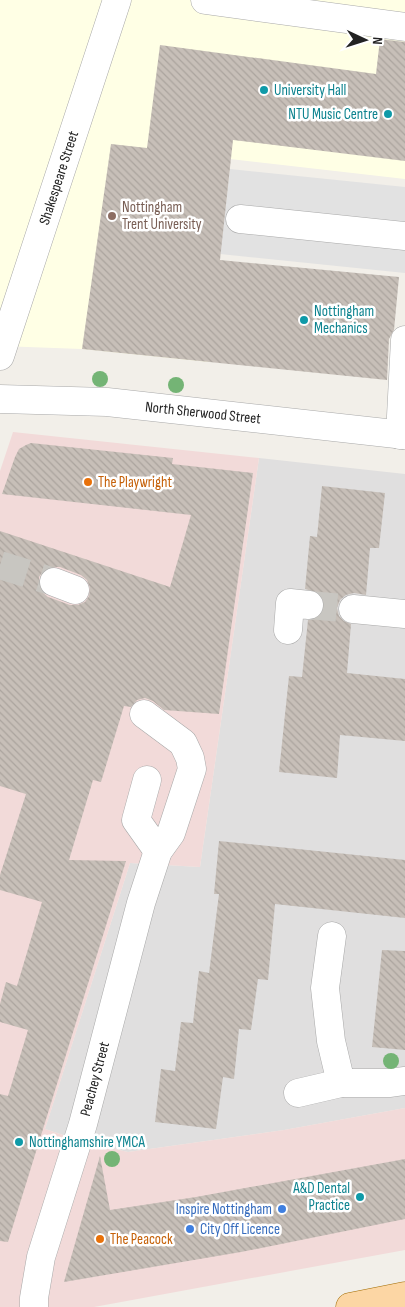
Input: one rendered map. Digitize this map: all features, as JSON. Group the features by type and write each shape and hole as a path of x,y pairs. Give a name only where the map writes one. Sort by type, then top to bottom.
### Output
{"main road":[{"path":"350,1307 405,1296"}],"street":[{"name":"Shakespeare Street","path":"0,356 117,0"},
{"path":"204,0 405,27"},
{"path":"240,219 405,236"},
{"path":"402,435 405,340"},
{"name":"North Sherwood Street","path":"0,399 107,402 402,435"},
{"path":"288,630 290,603 309,605"},
{"path":"353,609 405,614"},
{"name":"Peachey Street","path":"34,1307 41,1257 83,1124 141,903 158,851 172,833 192,769 190,758 183,743 144,714"},
{"path":"147,780 136,820 158,851"},
{"path":"332,936 326,988 331,1041 341,1083"},
{"path":"298,1093 341,1083 405,1081"}],"shaded area":[{"name":"Nottingham Trent University","path":"0,0 405,0 405,179 230,159 208,362 82,349 0,346"},
{"path":"230,169 405,187 405,273 220,254"},
{"path":"13,432 259,458 200,867 130,863 45,1129 81,1141 128,1152 284,1130 405,1108 405,1250 94,1307 0,1307 0,471"},
{"path":"259,458 405,474 405,1108 284,1130 128,1152 81,1141 45,1129 130,863 200,867"}],"building":[{"path":"380,39 405,42 405,161 233,140 220,260 399,277 394,330 389,339 387,380 82,349 111,144 147,148 160,45 376,74"},
{"path":"31,443 173,458 172,464 253,473 219,714 164,710 153,701 145,698 137,700 131,707 124,706 101,782 93,780 69,860 126,861 8,1242 0,1241 0,1094 8,1096 28,1030 0,1022 0,1004 6,982 17,986 42,902 0,890 0,875 26,794 0,786 0,531 170,587 191,515 2,494 15,457 19,449","holes":["51,567 60,567 81,575 87,580 90,588 89,596 85,602 78,605 70,605 48,597 42,592 39,585 39,577 44,570"]},
{"path":"322,486 385,493 379,548 370,548 366,595 354,593 346,595 340,600 337,608 339,616 351,624 347,673 405,679 405,741 340,735 337,778 279,772 289,676 302,677 308,620 316,619 321,615 324,607 323,599 319,593 305,589 310,536 317,537"},
{"path":"219,841 405,860 405,918 275,904 268,980 258,979 251,1030 239,1029 234,1079 223,1077 216,1129 155,1122 161,1069 175,1071 181,1022 193,1023 199,971 209,973 219,894 214,894"},
{"path":"382,950 405,951 405,1050 372,1047"},
{"path":"100,1156 110,1210 196,1197 405,1159 405,1219 241,1252 64,1282"}],"tunnel":[{"path":"0,565 54,582"},
{"path":"309,605 353,609"}],"place":[{"name":"University Hall","path":"264,90"},
{"name":"NTU Music Centre","path":"388,114"},
{"name":"Nottingham Trent University","path":"112,216"},
{"name":"Nottingham Mechanics","path":"304,320"},
{"name":"The Playwright","path":"88,482"},
{"name":"Nottinghamshire YMCA","path":"19,1142"},
{"name":"A&D Dental Practice","path":"360,1197"},
{"name":"Inspire Nottingham","path":"282,1209"},
{"name":"City Off Licence","path":"190,1229"},
{"name":"The Peacock","path":"100,1239"}]}
